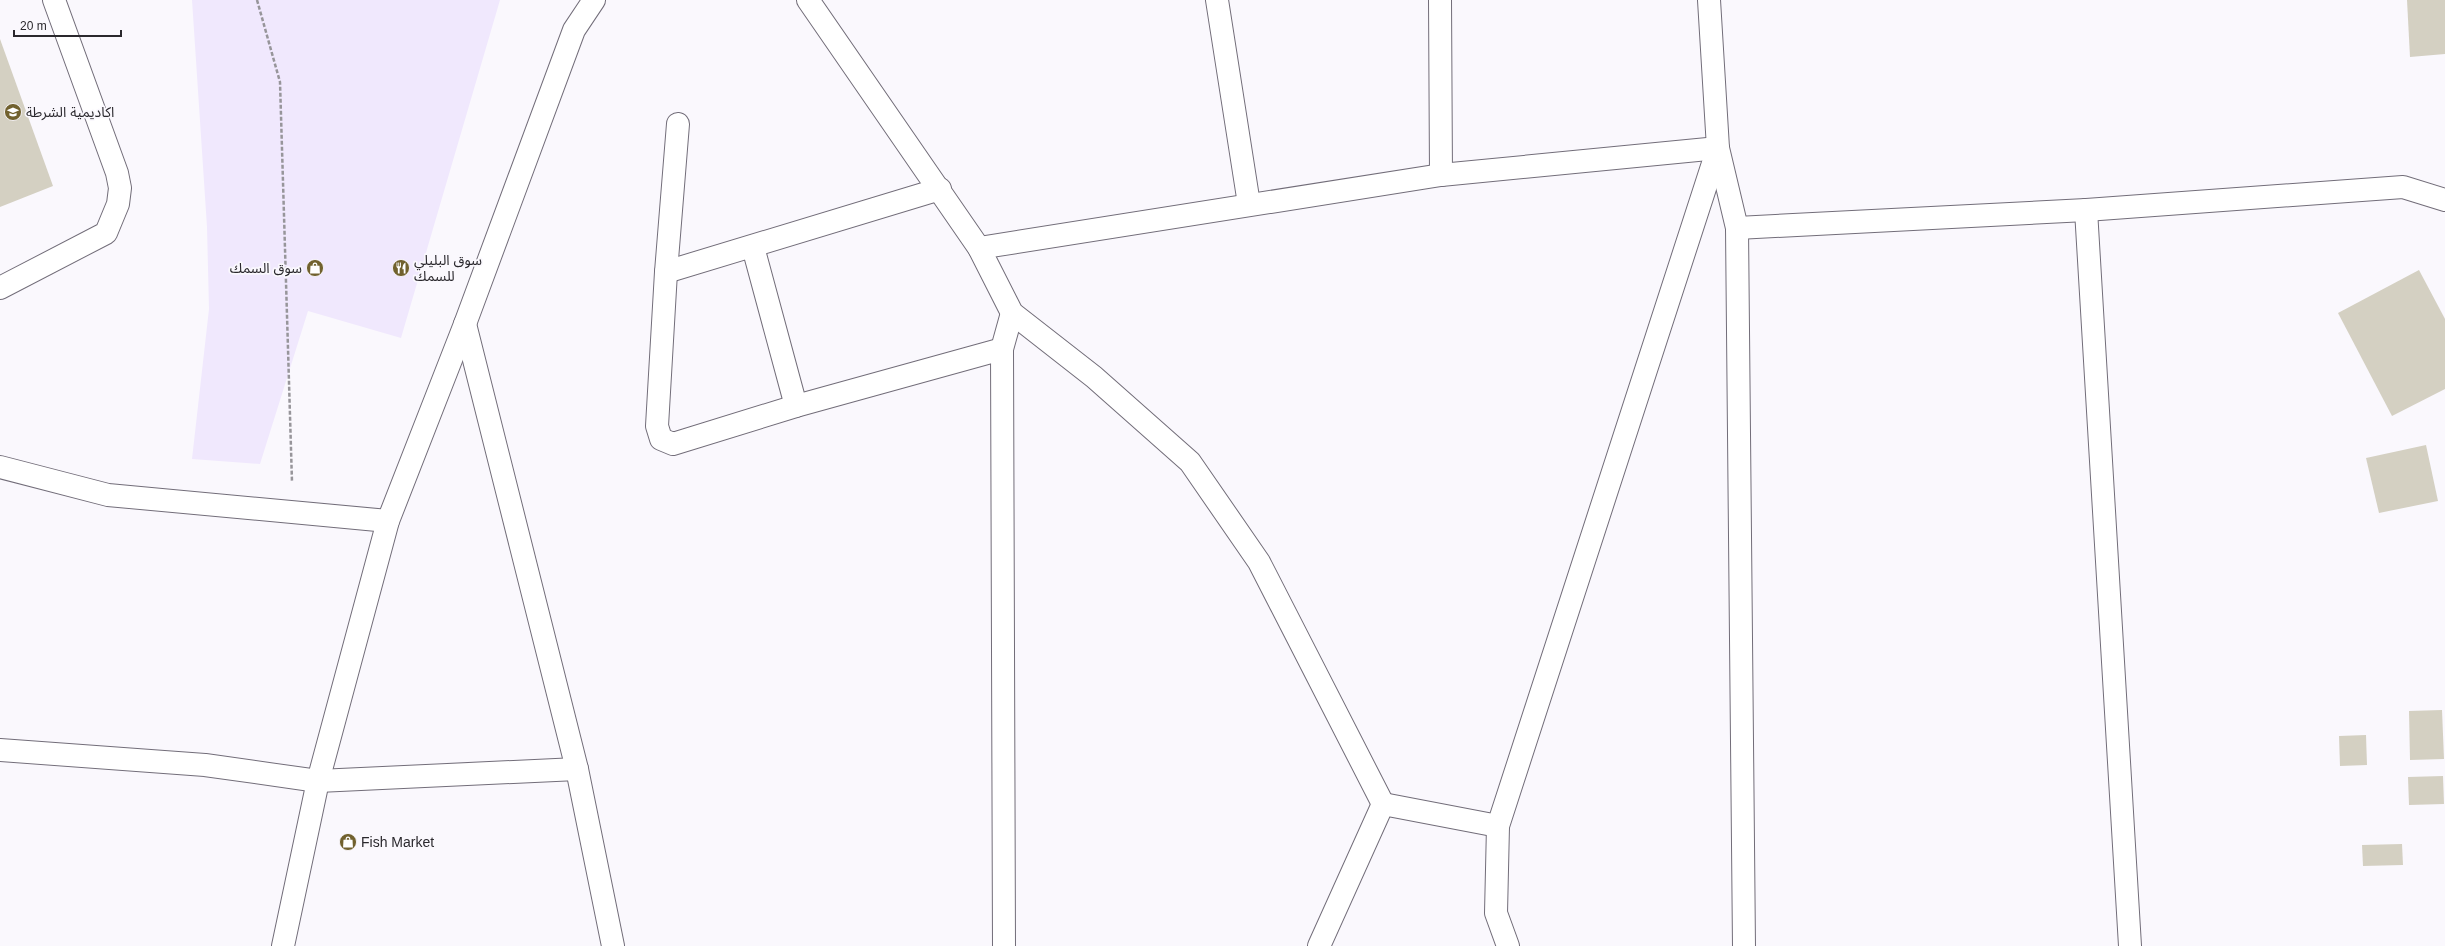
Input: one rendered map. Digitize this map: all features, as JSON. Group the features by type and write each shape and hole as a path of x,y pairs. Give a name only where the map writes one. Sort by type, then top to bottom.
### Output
{"street":[{"path":"0,288 106,233 118,204 120,188 117,173 54,0"},
{"path":"283,946 318,781 388,521 465,324 574,30 594,0"},
{"path":"808,0 940,189 979,248 1012,313 1094,377 1190,462 1259,562 1383,804"},
{"path":"1216,0 1249,204"},
{"path":"1440,0 1441,175"},
{"path":"1709,0 1718,148 1738,228 1744,946"},
{"path":"678,124 666,272 657,426 661,439 674,444 796,406 1002,349"},
{"path":"979,248 1249,204 1441,175 1718,148"},
{"path":"1508,946 1496,913 1498,826 1718,148"},
{"path":"1738,228 2086,210 2404,187 2445,200"},
{"path":"666,272 753,247 940,189"},
{"path":"2086,210 2130,946"},
{"path":"753,247 796,406"},
{"path":"1004,946 1002,349 1012,313"},
{"path":"465,324 577,769 613,946"},
{"path":"0,467 108,495 388,521"},
{"path":"0,750 205,765 318,781 577,769"},
{"path":"1383,804 1498,826"},
{"path":"1319,946 1383,804"}],"path":[{"path":"257,0 280,82 293,511"}],"shaded area":[{"name":"سوق السمك","path":"192,0 500,0 401,338 308,311 260,464 192,459 209,309 207,227"}],"building":[{"path":"2407,0 2445,0 2445,54 2410,57"},
{"name":"اكاديمية الشرطة","path":"0,39 53,186 0,207"},
{"path":"2419,270 2445,319 2445,389 2392,416 2338,313"},
{"path":"2426,445 2438,501 2379,513 2366,458"},
{"path":"2442,710 2444,759 2410,760 2409,711"},
{"path":"2366,735 2367,765 2340,766 2339,736"},
{"path":"2443,776 2444,804 2409,805 2408,777"},
{"path":"2402,844 2403,865 2363,866 2362,845"}],"place":[{"name":"اكاديمية الشرطة","path":"13,112"},
{"name":"سوق السمك","path":"315,268"},
{"name":"سوق البليلي للسمك","path":"401,268"},
{"name":"Fish Market","path":"348,842"}]}
